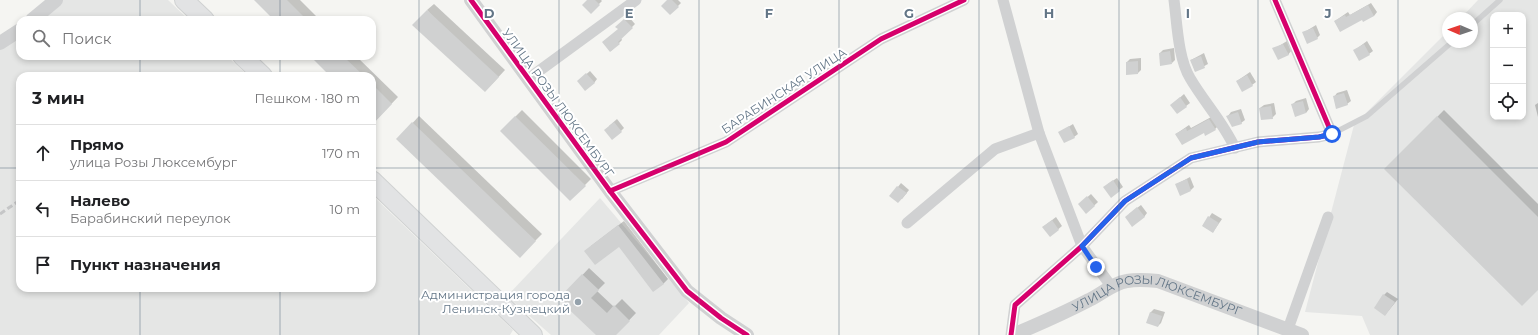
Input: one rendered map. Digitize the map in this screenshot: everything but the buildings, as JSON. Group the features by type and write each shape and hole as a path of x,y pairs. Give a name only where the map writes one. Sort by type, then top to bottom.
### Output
{"main road":[{"path":"184,0 201,16"},
{"path":"246,60 259,72"},
{"path":"376,184 533,335"}],"street":[{"path":"37,16 56,0"},
{"name":"УЛИЦА РОЗЫ ЛЮКСЕМБУРГ","path":"471,0 610,191 687,291 721,318 747,335"},
{"path":"528,80 636,0"},
{"name":"БАРАБИНСКАЯ УЛИЦА","path":"610,191 726,142 881,39 964,0"},
{"path":"1003,0 1039,133 1082,246 1111,286"},
{"path":"1174,0 1181,52 1189,77 1227,130 1235,148"},
{"path":"1276,0 1332,134"},
{"path":"0,43 16,33"},
{"path":"908,223 995,149 1039,133"},
{"name":"УЛИЦА РОЗЫ ЛЮКСЕМБУРГ","path":"1302,335 1158,281 1143,280 1126,281 1111,286 1091,299 1053,318 1012,335 1015,305 1082,246 1125,201 1191,158 1258,142 1319,137 1332,134"},
{"path":"1288,329 1328,217"}],"lane":[{"path":"1478,20 1500,0"},
{"path":"1332,134 1367,116 1445,48"}],"shaded area":[{"path":"57,0 168,0 185,16 38,16"},
{"path":"1478,0 1538,0 1538,335 1370,335 1362,316 1305,312 1354,125 1442,37 1442,48 1478,48 1478,12 1467,12"},
{"path":"16,33 16,60 231,60 244,72 16,72 16,292 376,292 376,199 513,330 510,335 0,335 0,47"},
{"path":"600,198 689,303 659,335 551,335 507,296"}],"railway":[{"path":"0,214 16,203"}],"cycle path":[{"path":"471,0 610,191 687,291 721,318 747,335"},
{"path":"610,191 726,142 881,39 964,0"},
{"path":"1011,335 1015,305 1082,246 1125,201 1191,158 1258,142 1319,137 1332,134 1275,0"}],"place":[{"name":"Администрация города Ленинск-Кузнецкий","path":"578,302"}],"route":[{"path":"1096,267 1082,246 1125,201 1191,158 1258,142 1319,137 1332,134"}]}
